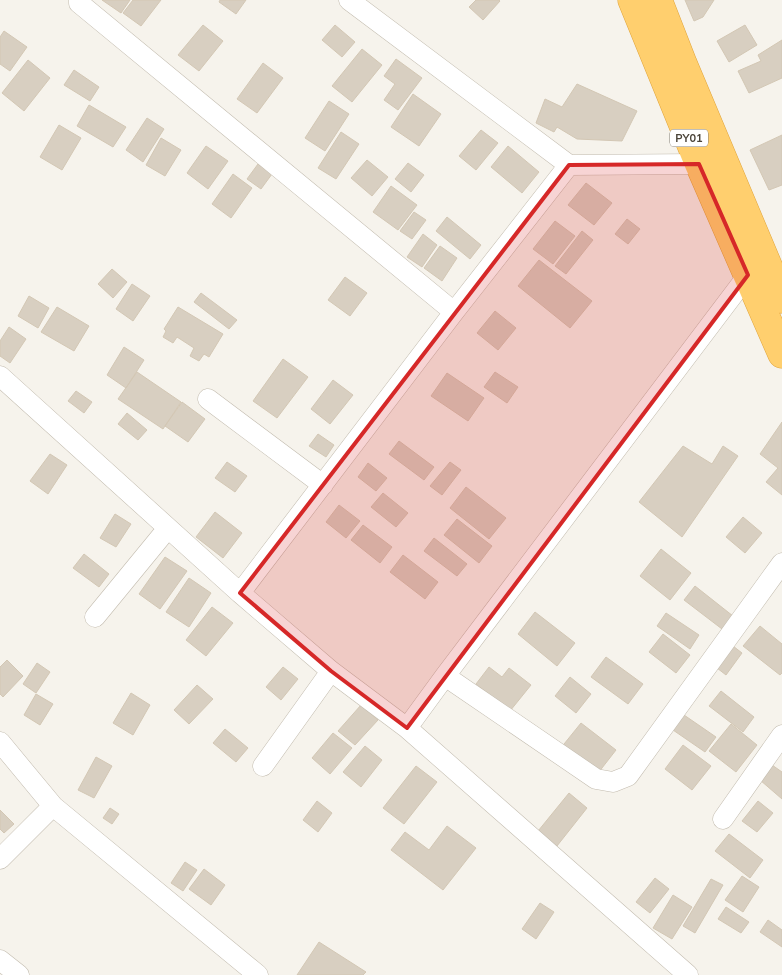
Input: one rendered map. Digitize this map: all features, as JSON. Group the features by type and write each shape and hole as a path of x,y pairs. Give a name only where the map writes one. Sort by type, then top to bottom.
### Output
{"highway":[{"name":"PY01","path":"632,0 699,164 757,268 782,299"},
{"name":"PY01","path":"658,0 757,268 782,354"}],"street":[{"path":"78,0 79,3 454,312"},
{"path":"349,0 570,165 699,164"},
{"path":"240,593 454,312 570,165"},
{"path":"407,728 757,268"},
{"path":"0,376 240,593 330,671 407,728 688,975"},
{"path":"208,399 323,485"},
{"path":"94,617 168,528"},
{"path":"445,676 596,779 613,782 628,776 782,563"},
{"path":"263,766 330,671"},
{"path":"722,819 782,735"},
{"path":"0,742 53,806 258,975"},
{"path":"0,859 53,806"},
{"path":"0,960 19,975"}],"highlighted area":[{"path":"699,164 748,275 407,728 331,671 240,593 569,165"}],"building":[{"path":"102,0 130,0 121,13"},
{"path":"133,0 161,0 141,26 123,13"},
{"path":"220,0 246,0 236,14 219,2"},
{"path":"476,0 500,1 483,20 469,7"},
{"path":"685,0 714,0 703,17 694,21"},
{"path":"203,25 223,41 199,71 178,55"},
{"path":"335,25 355,42 342,57 322,40"},
{"path":"745,25 757,45 729,62 717,41"},
{"path":"4,31 27,47 10,71 0,64 0,37"},
{"path":"782,40 782,78 749,93 738,71 761,61 758,55"},
{"path":"362,49 382,65 352,102 332,86"},
{"path":"396,59 422,78 398,110 384,100 395,84 384,76"},
{"path":"28,60 50,78 24,111 2,93"},
{"path":"263,63 283,78 257,113 237,99"},
{"path":"74,70 99,87 90,101 64,85"},
{"path":"577,84 637,111 622,141 577,139 557,127 554,132 536,123 545,99 562,107"},
{"path":"413,94 441,114 419,146 391,127"},
{"path":"329,101 349,114 325,151 305,138"},
{"path":"89,105 126,127 113,147 77,126"},
{"path":"147,118 164,129 143,162 126,150"},
{"path":"59,125 81,138 62,170 40,157"},
{"path":"481,130 498,143 476,170 459,156"},
{"path":"341,132 359,144 336,179 318,168"},
{"path":"782,135 782,185 769,190 750,150"},
{"path":"161,138 181,150 165,176 146,165"},
{"path":"206,146 228,161 208,189 187,173"},
{"path":"508,146 539,172 522,193 491,167"},
{"path":"367,160 388,177 372,196 351,178"},
{"path":"408,163 424,175 411,192 395,179"},
{"path":"258,164 272,174 261,189 247,179"},
{"path":"233,174 252,188 231,218 212,204"},
{"path":"586,183 612,203 594,225 568,205"},
{"path":"391,186 417,205 398,230 373,212"},
{"path":"414,212 426,220 412,239 400,231"},
{"path":"447,217 481,245 470,259 436,231"},
{"path":"627,219 640,229 628,244 615,234"},
{"path":"555,221 575,236 553,264 533,249"},
{"path":"582,231 593,240 566,274 555,266"},
{"path":"423,234 437,245 422,267 407,257"},
{"path":"440,246 457,258 442,281 424,268"},
{"path":"539,260 592,301 570,328 518,286"},
{"path":"112,269 127,282 113,298 98,284"},
{"path":"345,277 367,293 350,316 328,300"},
{"path":"132,284 150,296 133,321 116,309"},
{"path":"201,293 237,320 229,329 194,302"},
{"path":"29,296 49,308 38,328 18,316"},
{"path":"57,307 89,326 74,351 41,332"},
{"path":"178,307 223,334 209,357 204,354 199,361 190,356 194,348 177,337 173,343 163,337 166,331 164,329"},
{"path":"495,311 516,328 498,350 477,333"},
{"path":"9,327 26,339 10,363 0,356 0,341"},
{"path":"124,347 144,360 126,388 107,375"},
{"path":"283,359 308,377 277,418 253,401"},
{"path":"137,372 181,402 163,429 118,399"},
{"path":"495,372 518,387 507,403 484,387"},
{"path":"447,373 484,398 468,421 431,396"},
{"path":"333,380 353,395 330,424 311,409"},
{"path":"76,391 92,402 84,413 68,401"},
{"path":"182,402 205,419 188,442 165,426"},
{"path":"127,413 147,430 138,440 118,424"},
{"path":"782,422 782,495 766,482 778,468 760,454"},
{"path":"318,434 334,445 326,457 309,446"},
{"path":"399,441 434,467 424,480 389,454"},
{"path":"683,446 712,464 723,446 738,456 682,537 639,502"},
{"path":"50,454 67,465 48,494 30,481"},
{"path":"227,462 247,476 235,492 215,478"},
{"path":"450,462 461,470 442,495 430,486"},
{"path":"368,463 387,478 376,491 358,477"},
{"path":"466,487 506,518 489,539 450,508"},
{"path":"383,493 408,513 396,527 371,507"},
{"path":"339,505 360,521 346,538 326,522"},
{"path":"215,512 242,533 223,558 196,537"},
{"path":"115,514 131,524 116,547 100,538"},
{"path":"743,517 762,533 745,553 726,537"},
{"path":"457,519 492,546 479,563 444,535"},
{"path":"363,525 392,547 380,563 351,540"},
{"path":"434,538 467,564 457,576 424,551"},
{"path":"661,549 691,573 670,600 640,576"},
{"path":"84,554 109,574 99,587 73,568"},
{"path":"403,555 438,582 425,599 390,572"},
{"path":"165,557 187,571 160,609 139,594"},
{"path":"189,578 211,593 189,627 166,612"},
{"path":"695,586 733,616 722,629 684,600"},
{"path":"212,607 233,623 206,656 186,640"},
{"path":"535,612 575,643 557,666 518,634"},
{"path":"666,613 699,635 690,649 657,626"},
{"path":"760,626 782,644 782,673 780,675 743,646"},
{"path":"663,634 690,655 676,673 649,652"},
{"path":"733,646 742,653 726,675 717,668"},
{"path":"606,657 643,684 628,704 591,677"},
{"path":"7,660 23,676 3,697 0,694 0,667"},
{"path":"37,663 50,672 36,693 23,684"},
{"path":"283,667 298,679 281,700 266,687"},
{"path":"489,667 502,677 509,668 531,685 510,711 476,684"},
{"path":"570,677 591,694 576,713 555,696"},
{"path":"197,685 213,699 189,724 174,710"},
{"path":"721,691 754,717 743,732 709,706"},
{"path":"131,693 150,705 133,735 113,723"},
{"path":"36,694 53,704 40,725 24,715"},
{"path":"361,705 378,720 355,745 338,731"},
{"path":"684,715 716,737 705,752 673,730"},
{"path":"581,723 616,750 595,777 560,749"},
{"path":"731,724 757,745 736,772 709,751"},
{"path":"225,729 248,748 236,762 213,743"},
{"path":"333,733 352,748 330,774 312,758"},
{"path":"683,745 711,766 692,790 665,769"},
{"path":"365,746 382,760 361,787 343,772"},
{"path":"96,757 112,766 94,798 78,790"},
{"path":"772,765 782,772 782,799 760,780"},
{"path":"416,766 437,782 404,824 383,808"},
{"path":"569,793 587,808 553,851 534,836"},
{"path":"317,801 332,813 318,832 303,820"},
{"path":"758,801 773,813 757,832 742,821"},
{"path":"110,808 119,814 112,824 103,818"},
{"path":"0,810 14,824 4,833 0,829"},
{"path":"447,826 476,848 443,890 391,850 405,832 429,850"},
{"path":"729,834 763,860 750,878 715,851"},
{"path":"185,862 197,870 183,891 171,883"},
{"path":"204,869 225,885 211,905 189,889"},
{"path":"742,876 759,887 743,912 725,900"},
{"path":"655,878 669,889 650,913 636,902"},
{"path":"711,879 723,885 695,933 683,926"},
{"path":"673,895 692,907 672,939 653,928"},
{"path":"540,903 554,912 536,939 522,929"},
{"path":"726,907 749,922 741,933 718,919"},
{"path":"768,920 782,930 782,947 760,932"},
{"path":"319,942 366,972 363,975 297,975"}]}
